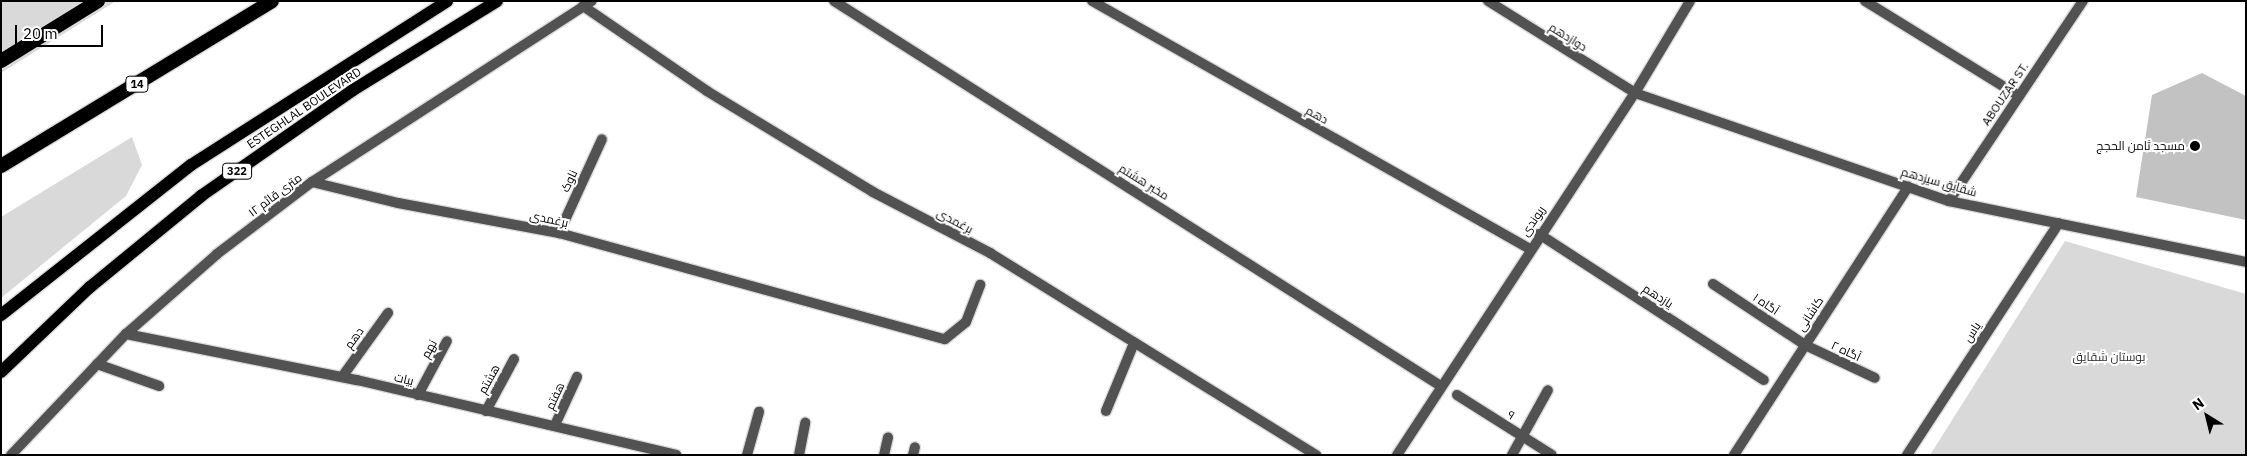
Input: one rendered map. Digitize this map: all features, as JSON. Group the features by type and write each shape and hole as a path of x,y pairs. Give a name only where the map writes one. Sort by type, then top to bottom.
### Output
{"highway":[{"path":"1,61 98,1"},
{"name":"14","path":"1,166 272,1"}],"main road":[{"name":"ESTEGHLAL BOULEVARD","path":"1,315 191,165 447,1"},
{"name":"ESTEGHLAL BOULEVARD","path":"1,372 90,287 201,196 353,90 497,1"}],"street":[{"name":"مخبر هشتم","path":"834,1 1441,386"},
{"name":"دهم","path":"1092,1 1530,249"},
{"name":"دوازدهم","path":"1488,1 1635,93"},
{"name":"ریوندی","path":"1397,455 1539,234 1635,93 1690,1"},
{"path":"1865,1 2019,96"},
{"name":"ABOUZAR ST.","path":"1949,201 2083,1"},
{"name":"۱۲ متری قائم","path":"10,455 126,334 217,254 312,182 588,4"},
{"name":"برغمدی","path":"588,4 707,91 872,192 990,253 1316,455"},
{"name":"شقایق سیزدهم","path":"1635,93 1949,201 2246,262"},
{"name":"ناوک","path":"559,233 602,139"},
{"name":"برغمدی","path":"312,182 398,204 559,233 945,339 966,322 980,285"},
{"name":"کاشانی","path":"1734,455 1908,187"},
{"name":"یاس","path":"1907,455 2058,223"},
{"name":"یازدهم","path":"1539,234 1764,380"},
{"name":"آگاه ۱","path":"1714,284 1805,346"},
{"name":"دهم","path":"342,377 388,313"},
{"name":"بیات","path":"126,334 342,377 486,411 555,425 676,455"},
{"name":"نهم","path":"418,395 447,341"},
{"path":"1106,411 1134,343"},
{"name":"آگاه ۲","path":"1805,346 1876,378"},
{"name":"هشتم","path":"486,411 514,359"},
{"path":"97,364 159,386"},
{"name":"هفتم","path":"555,425 577,377"},
{"path":"1512,455 1548,390"},
{"name":"۹","path":"1456,395 1552,455"},
{"path":"747,455 759,412"},
{"path":"799,455 806,423"},
{"path":"884,455 888,437"}],"green space":[{"path":"1,1 116,1 1,73"},
{"path":"132,137 142,165 126,196 1,298 1,217"},
{"name":"بوستان شقایق","path":"2065,241 2246,294 2246,455 1930,455"}],"building":[{"name":"مسجد ثامن الحجج","path":"2202,73 2246,96 2246,220 2136,197 2152,95"}],"place":[{"name":"مسجد ثامن الحجج","path":"2195,146"}]}
